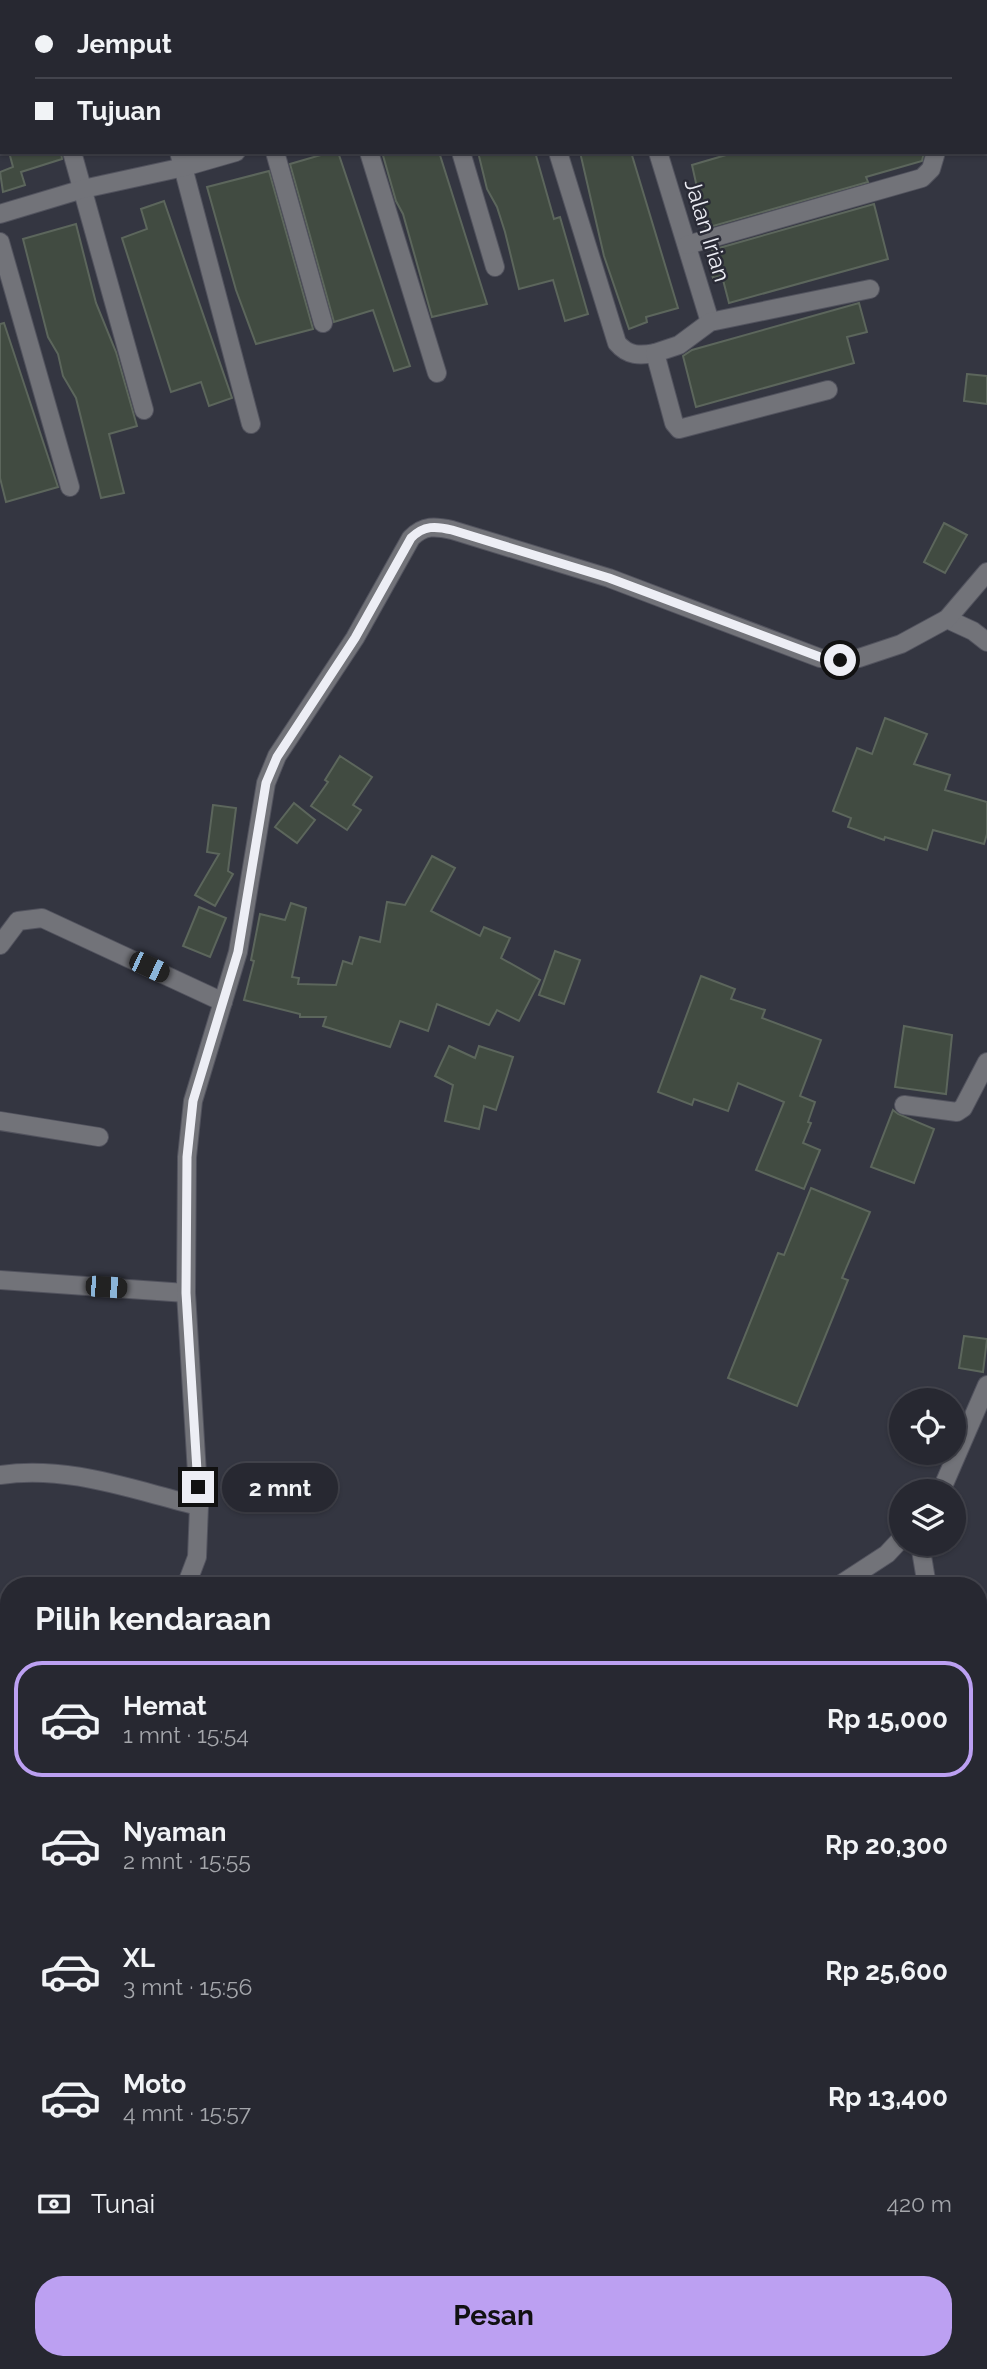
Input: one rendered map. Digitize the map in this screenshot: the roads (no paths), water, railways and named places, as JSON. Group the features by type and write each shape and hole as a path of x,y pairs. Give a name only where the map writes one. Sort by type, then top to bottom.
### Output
{"street":[{"path":"73,154 144,410"},
{"path":"0,214 182,160 222,154"},
{"path":"276,154 323,323"},
{"path":"370,154 437,373"},
{"path":"462,154 495,267"},
{"path":"559,154 617,343 627,352 643,355 679,345 710,322 870,289"},
{"name":"Jalan Irian","path":"663,154 710,322"},
{"path":"687,245 922,178 931,169 935,154"},
{"path":"182,160 251,424"},
{"path":"0,242 69,487"},
{"path":"655,353 674,424 679,429 828,390"},
{"path":"189,1577 197,1557 199,1506 186,1293 187,1157 193,1101 238,952 266,783 277,757 355,638 411,538 419,530 441,527 609,578 820,657 840,660 881,652 947,619 987,572"},
{"path":"947,619 973,631 987,642"},
{"path":"0,946 18,921 42,918 223,1002"},
{"path":"904,1105 957,1112 963,1108 987,1062"},
{"path":"0,1121 99,1137"},
{"path":"0,1280 186,1293"},
{"path":"946,1479 987,1385"},
{"path":"0,1475 28,1471 62,1472 199,1506"},
{"path":"851,1577 889,1551"},
{"path":"922,1556 926,1577"}]}
